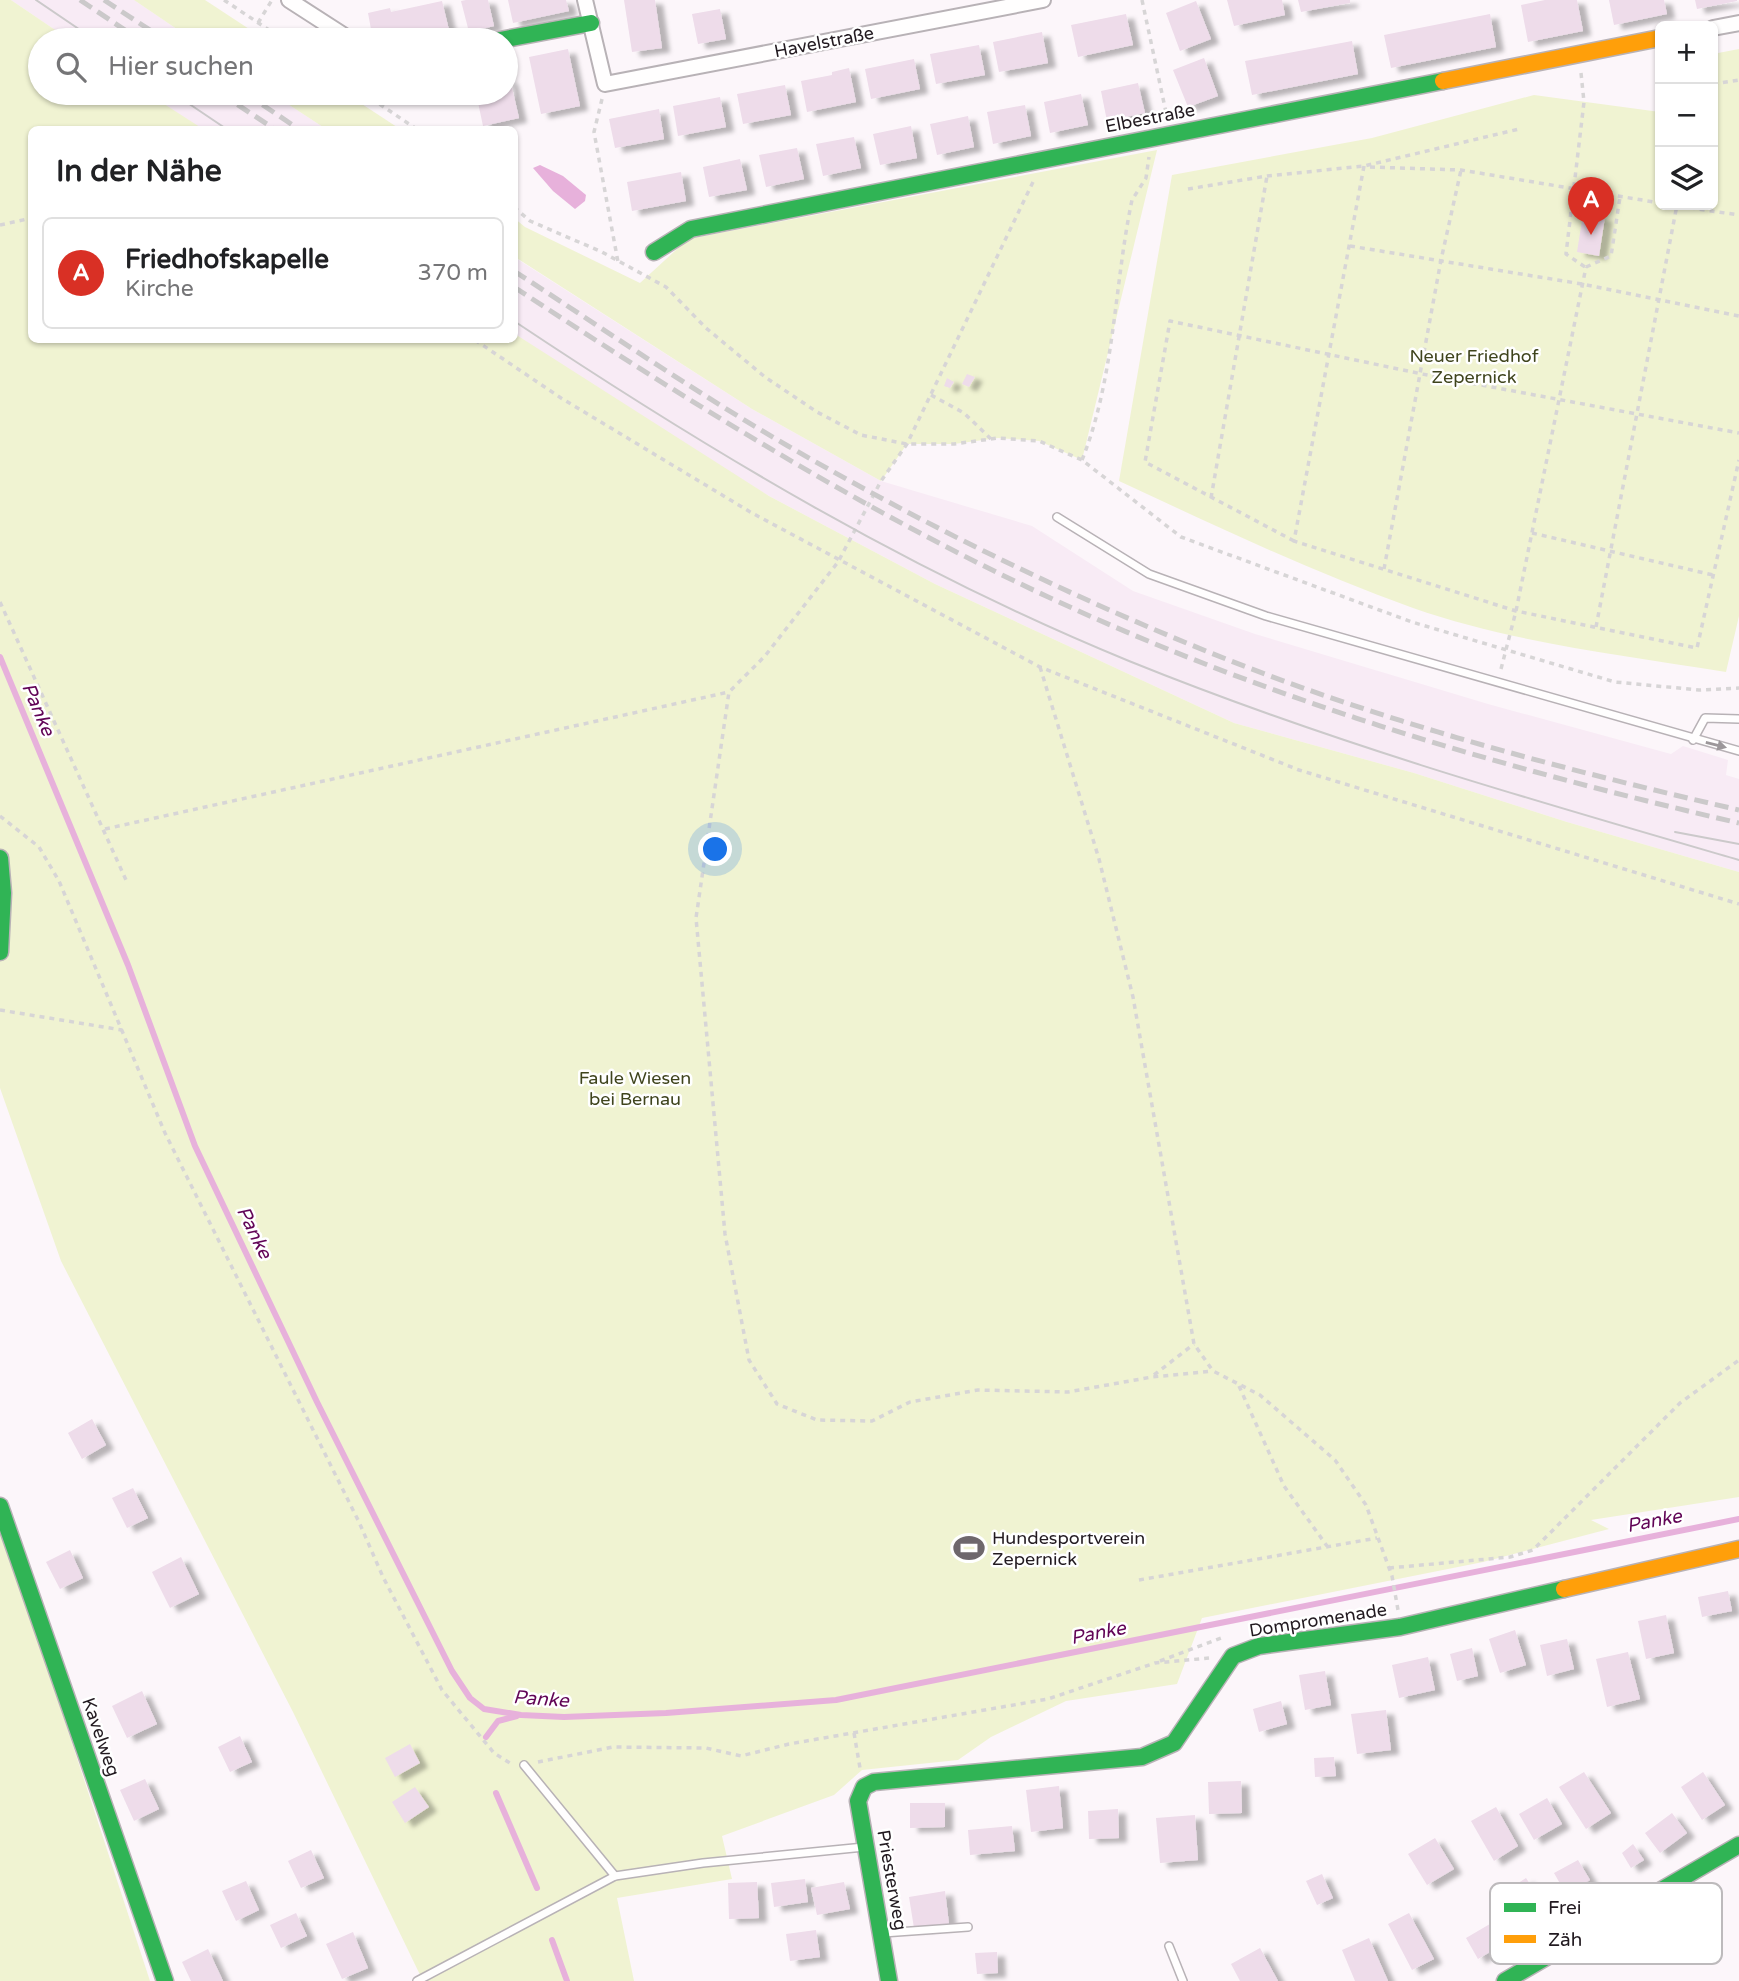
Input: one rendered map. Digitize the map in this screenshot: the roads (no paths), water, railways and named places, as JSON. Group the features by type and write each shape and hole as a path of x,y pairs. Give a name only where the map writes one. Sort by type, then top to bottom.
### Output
{"street":[{"path":"293,2 316,0"},
{"path":"518,37 591,23 585,0"},
{"name":"Havelstraße","path":"591,23 606,84 1043,0"},
{"path":"293,2 333,28"},
{"path":"1718,27 1739,23"},
{"name":"Elbestraße","path":"654,252 691,229 1655,39"},
{"path":"0,858 3,925 0,951"},
{"name":"Kavelweg","path":"0,1506 165,1981"},
{"name":"Dompromenade","path":"864,1787 874,1782 1142,1757 1174,1744 1233,1656 1259,1646 1400,1627 1739,1549"},
{"name":"Priesterweg","path":"864,1787 858,1801 889,1981"},
{"path":"1674,1883 1739,1845"},
{"path":"1505,1981 1534,1964"}],"lane":[{"path":"1057,517 1149,574 1266,616 1739,751"},
{"path":"1693,740 1705,718 1739,719"},
{"path":"524,1765 615,1876"},
{"path":"417,1981 615,1876 704,1863 868,1847"},
{"path":"882,1933 968,1927"},
{"path":"1169,1946 1183,1981"}],"waterway":[{"name":"Panke","path":"0,657 128,965 195,1146 317,1402 452,1671 470,1698 484,1709 521,1715 564,1717 666,1713 836,1700 1739,1519"},
{"path":"486,1737 498,1721 517,1716"},
{"path":"496,1793 537,1888"},
{"path":"552,1940 567,1981"}],"tram line":[{"path":"36,0 77,28"},
{"path":"191,105 222,126"},
{"path":"518,324 662,416 813,506 968,589 1048,626 1204,690 1355,744 1739,860"},
{"path":"1675,832 1739,844"}],"railway":[{"path":"80,0 122,28"},
{"path":"104,0 147,28"},
{"path":"238,105 270,126"},
{"path":"263,105 294,126"},
{"path":"518,274 788,446 948,533 1114,612 1226,659 1352,705 1544,762 1739,810"},
{"path":"518,290 644,371 841,490 977,562 1130,633 1214,668 1386,728 1562,779 1739,823"}],"place":[{"name":"Friedhofskapelle","path":"1591,235"},
{"name":"Hundesportverein Zepernick","path":"969,1548"}],"park label":[{"name":"Neuer Friedhof Zepernick","path":"1474,366"},
{"name":"Faule Wiesen bei Bernau","path":"635,1088"}]}
